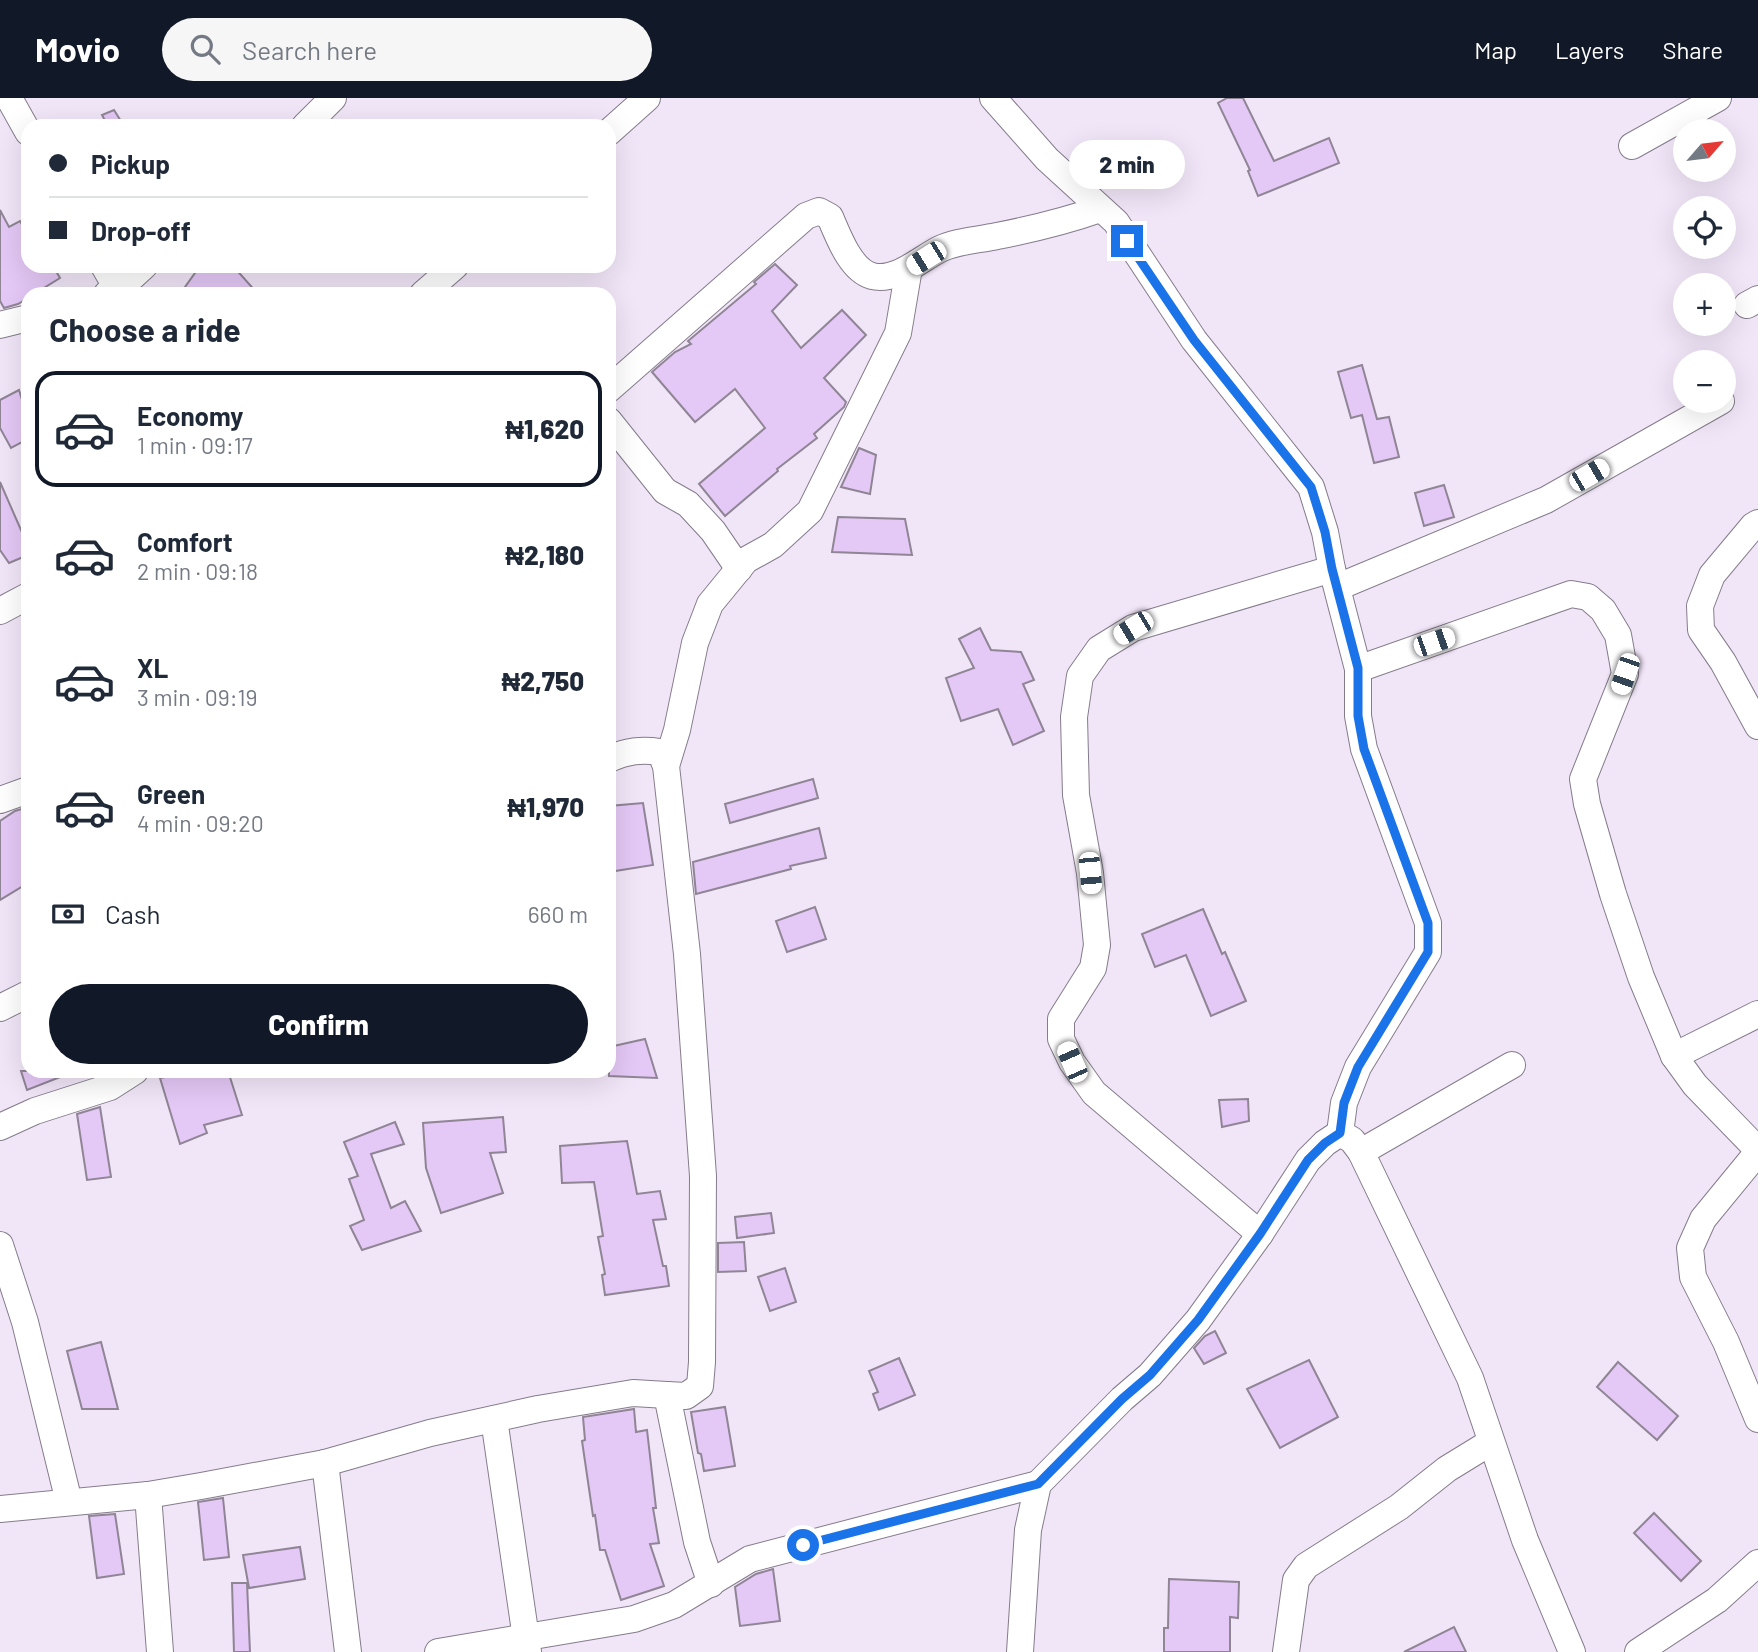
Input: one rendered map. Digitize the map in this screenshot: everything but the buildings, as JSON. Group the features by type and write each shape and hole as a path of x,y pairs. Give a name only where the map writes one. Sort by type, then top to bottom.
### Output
{"street":[{"path":"9,98 21,119"},
{"path":"312,119 333,98"},
{"path":"616,126 647,98"},
{"path":"438,1652 527,1644 634,1619 674,1605 750,1559 1038,1484 1122,1399 1150,1375 1198,1320 1260,1234 1308,1160 1340,1133 1344,1103 1358,1067 1428,952 1428,923 1364,749 1358,716 1358,668 1325,532 1311,487 1194,340 1116,222 1047,159 992,98"},
{"path":"1632,146 1718,98"},
{"path":"616,383 806,216 819,211 830,216 857,267 870,275 881,277 909,268 942,248 1063,222 1100,209"},
{"path":"666,765 699,633 710,604 746,561 773,545 810,511 898,333 909,268"},
{"path":"122,287 137,273"},
{"path":"431,287 447,273"},
{"path":"0,325 21,320"},
{"path":"1260,1234 1094,1093 1072,1062 1061,1039 1061,1019 1093,968 1097,946 1090,873 1076,795 1074,717 1080,676 1098,649 1133,628 1335,578 1546,500 1700,413"},
{"path":"616,430 665,491 688,504 713,531 739,569"},
{"path":"1758,523 1712,575 1700,606 1701,630 1723,662 1758,726"},
{"path":"1358,668 1571,594 1588,597 1603,610 1618,635 1625,674 1583,779 1587,804 1641,977 1674,1056 1695,1085 1758,1151 1703,1219 1690,1248 1693,1277 1726,1342 1758,1419"},
{"path":"0,611 21,600"},
{"path":"0,1509 148,1494 325,1463 430,1433 538,1409 633,1393 686,1396 700,1386 703,1176 687,954 666,765 660,752 627,751 616,756"},
{"path":"0,800 21,792"},
{"path":"0,1008 21,998"},
{"path":"1674,1056 1758,1014"},
{"path":"1361,1152 1512,1065"},
{"path":"0,1127 35,1111 110,1087 124,1078"},
{"path":"1340,1133 1352,1140 1361,1152 1470,1378 1525,1540 1572,1652"},
{"path":"0,1245 25,1322 69,1502"},
{"path":"667,1395 697,1542 711,1584"},
{"path":"494,1419 527,1644"},
{"path":"1286,1652 1296,1580 1306,1566 1399,1507 1447,1469 1491,1442"},
{"path":"325,1463 348,1652"},
{"path":"1020,1652 1028,1530 1038,1484"},
{"path":"148,1494 160,1652"},
{"path":"1638,1652 1717,1600 1758,1563"}],"route":[{"path":"803,1545 1038,1484 1122,1399 1150,1375 1198,1320 1260,1234 1308,1160 1340,1133 1344,1103 1358,1067 1428,952 1428,923 1364,749 1358,716 1358,668 1325,532 1311,487 1194,340 1127,241"}]}
